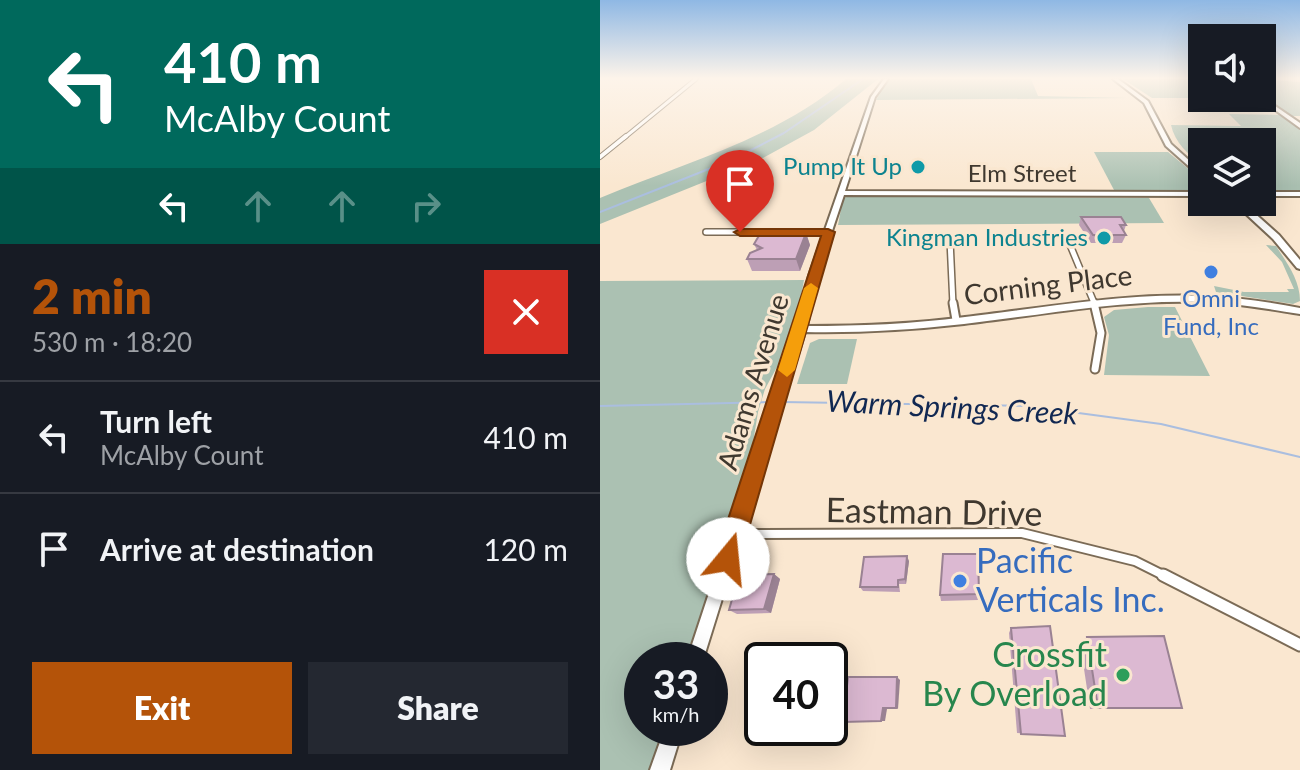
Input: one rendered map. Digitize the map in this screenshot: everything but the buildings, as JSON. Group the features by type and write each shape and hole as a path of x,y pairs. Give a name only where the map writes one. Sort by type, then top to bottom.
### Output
{"main road":[{"path":"1155,115 1161,136 1188,163"},
{"path":"1159,115 1176,148"},
{"path":"1161,136 1188,160"},
{"path":"1253,216 1300,266"},
{"path":"1262,216 1300,258"}],"street":[{"path":"600,157 652,115"},
{"name":"Adams Avenue","path":"701,642 867,115"},
{"name":"Elm Street","path":"842,193 1188,194"},
{"path":"1276,194 1300,194"},
{"path":"706,232 828,232"},
{"path":"950,240 951,295 956,320"},
{"path":"1068,240 1103,335 1095,369"},
{"name":"Corning Place","path":"801,329 918,326 1160,297 1234,301 1300,311"},
{"name":"Eastman Drive","path":"736,534 1022,533 1077,544 1135,561 1300,645"},
{"path":"660,770 668,746"}],"green space":[{"path":"795,115 833,115 814,130 761,159 600,224 600,198 728,148"},
{"path":"1230,115 1282,115 1300,128 1300,192 1276,192 1276,128 1188,128 1188,153 1179,143 1171,125 1241,126"},
{"path":"1094,152 1168,152 1188,168 1188,190 1114,190"},
{"path":"843,198 1149,198 1164,223 838,225"},
{"path":"1266,245 1276,246 1288,265 1298,286 1300,301 1293,304 1216,292 1214,286 1244,292 1289,292 1287,289 1294,289 1282,262"},
{"path":"804,280 794,336 765,389 748,474 695,642 624,642 624,746 660,746 652,770 600,770 600,281"},
{"path":"1175,307 1210,376 1104,375 1109,335 1104,317 1114,310"},
{"path":"819,339 857,339 847,384 797,384 810,343"}],"waterway":[{"path":"600,212 734,159 784,133 810,115"},
{"name":"Warm Springs Creek","path":"600,406 772,402"},
{"name":"Warm Springs Creek","path":"782,402 1026,406 1161,424 1300,457"}],"slow traffic":[{"path":"787,370 811,288"}],"place":[{"name":"Pump It Up","path":"918,167"},
{"name":"Kingman Industries","path":"1104,238"},
{"name":"Omni Fund, Inc","path":"1211,272"},
{"name":"Pacific Verticals Inc.","path":"960,581"},
{"name":"Crossfit By Overload","path":"1123,675"}],"route":[{"path":"728,559 801,329 813,276 828,232 740,232"}]}
